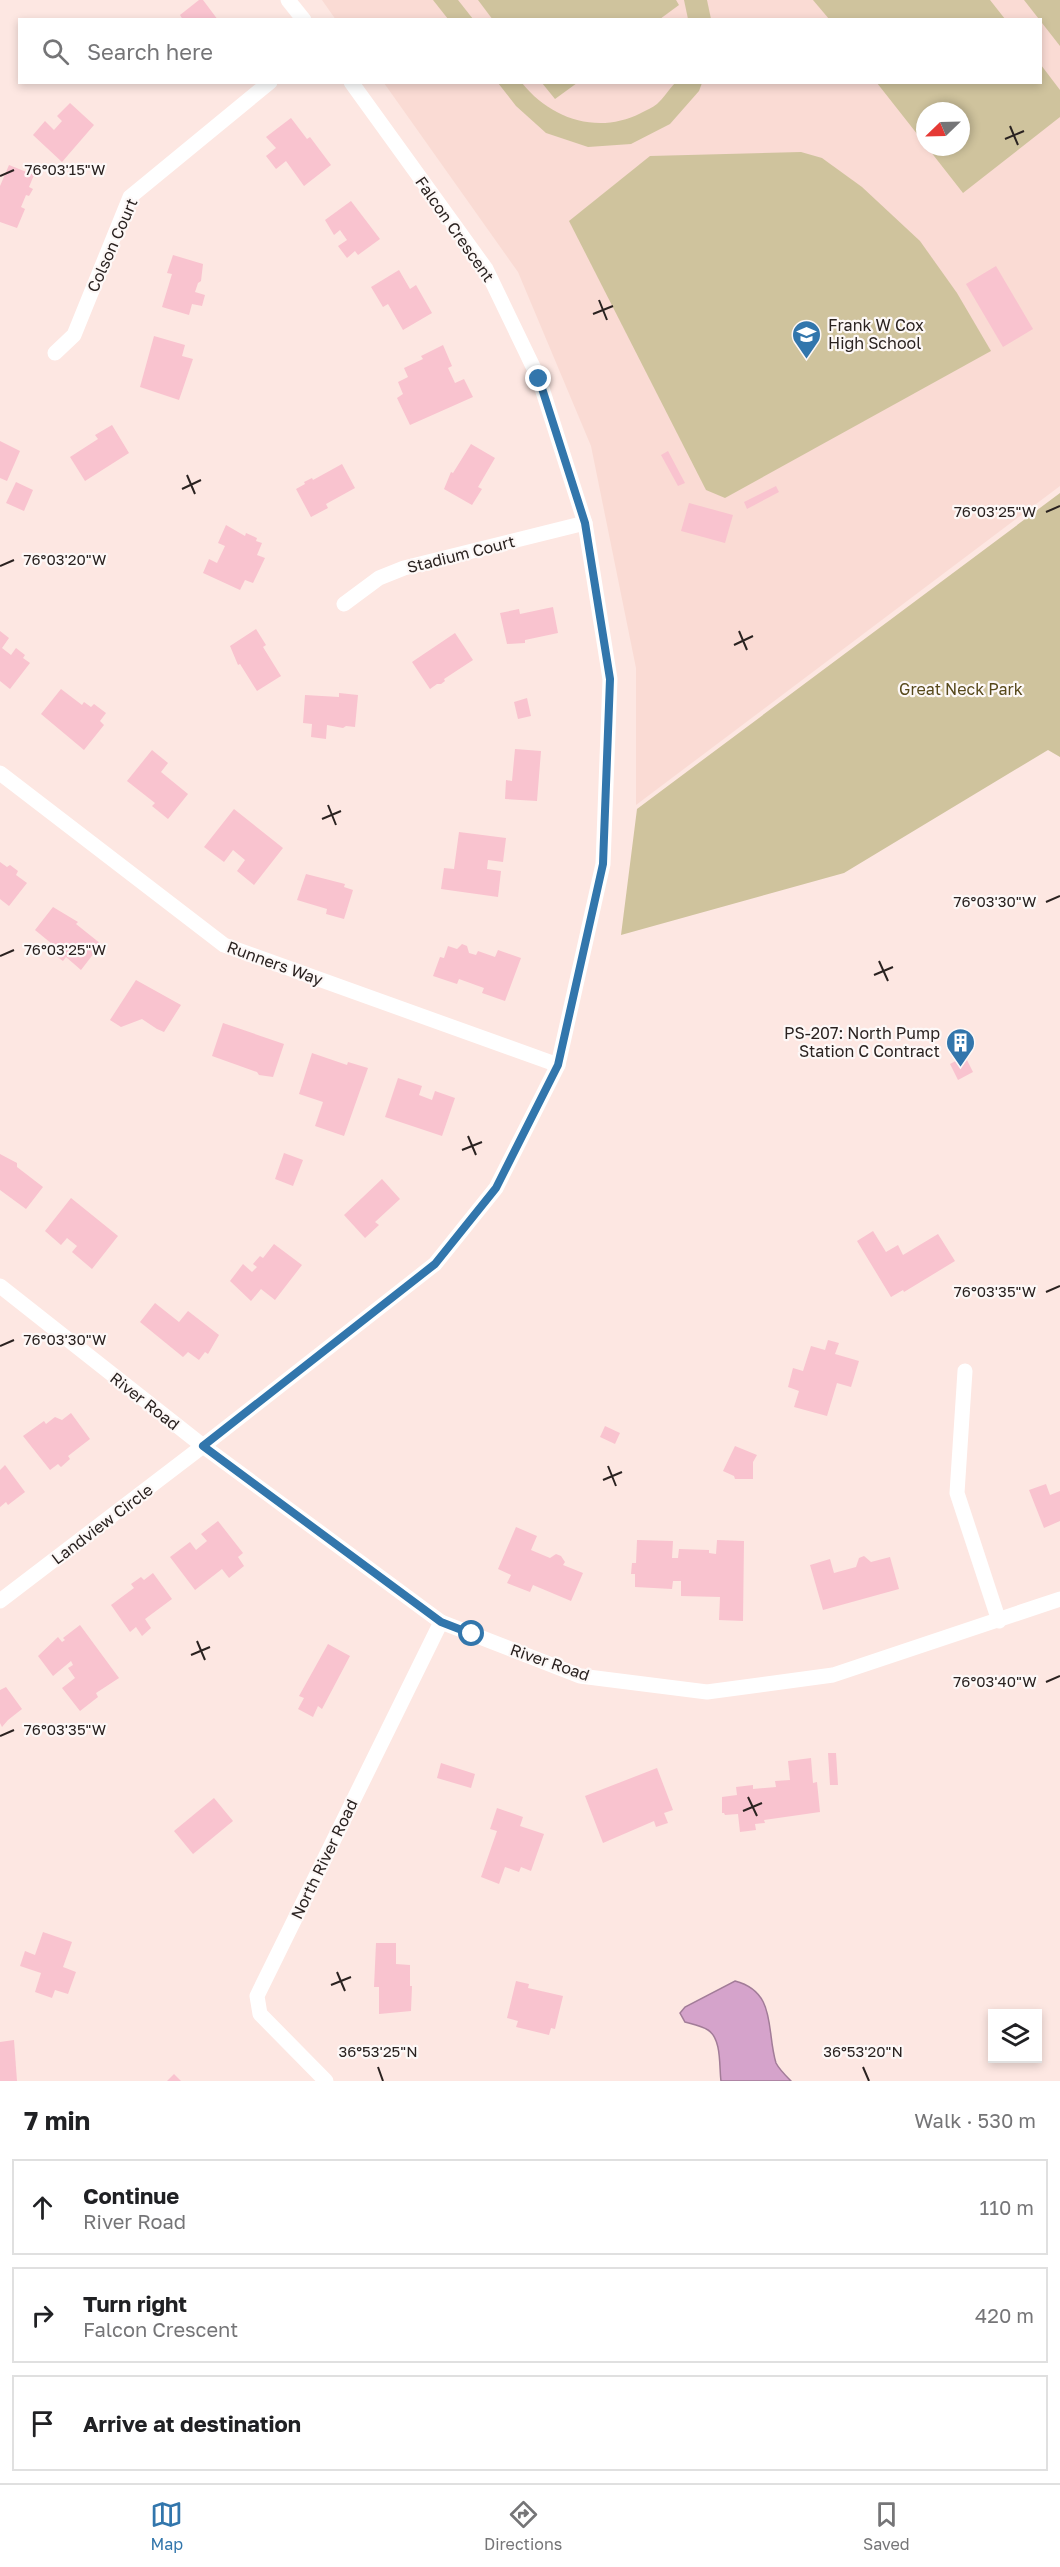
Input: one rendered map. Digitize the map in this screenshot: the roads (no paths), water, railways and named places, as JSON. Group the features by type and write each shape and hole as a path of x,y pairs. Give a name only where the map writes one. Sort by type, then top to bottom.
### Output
{"street":[{"path":"288,0 302,18"},
{"name":"Colson Court","path":"55,352 74,335 130,197 268,84"},
{"name":"Falcon Crescent","path":"203,1446 435,1264 496,1188 558,1065 603,864 610,679 585,523 539,379 486,269 352,84"},
{"name":"Stadium Court","path":"344,604 380,578 404,568 585,523"},
{"name":"Runners Way","path":"0,773 224,945 558,1065"},
{"name":"River Road","path":"0,1286 203,1446 441,1622 580,1676 707,1692 833,1675 1060,1599"},
{"path":"965,1371 957,1493 999,1621"},
{"name":"Landview Circle","path":"0,1601 203,1446"},
{"name":"North River Road","path":"326,2081 260,2014 257,1996 441,1622"}],"place":[{"name":"Frank W Cox High School","path":"807,360"},
{"name":"PS-207: North Pump Station C Contract","path":"961,1068"}],"park label":[{"name":"Great Neck Park","path":"961,689"}]}
